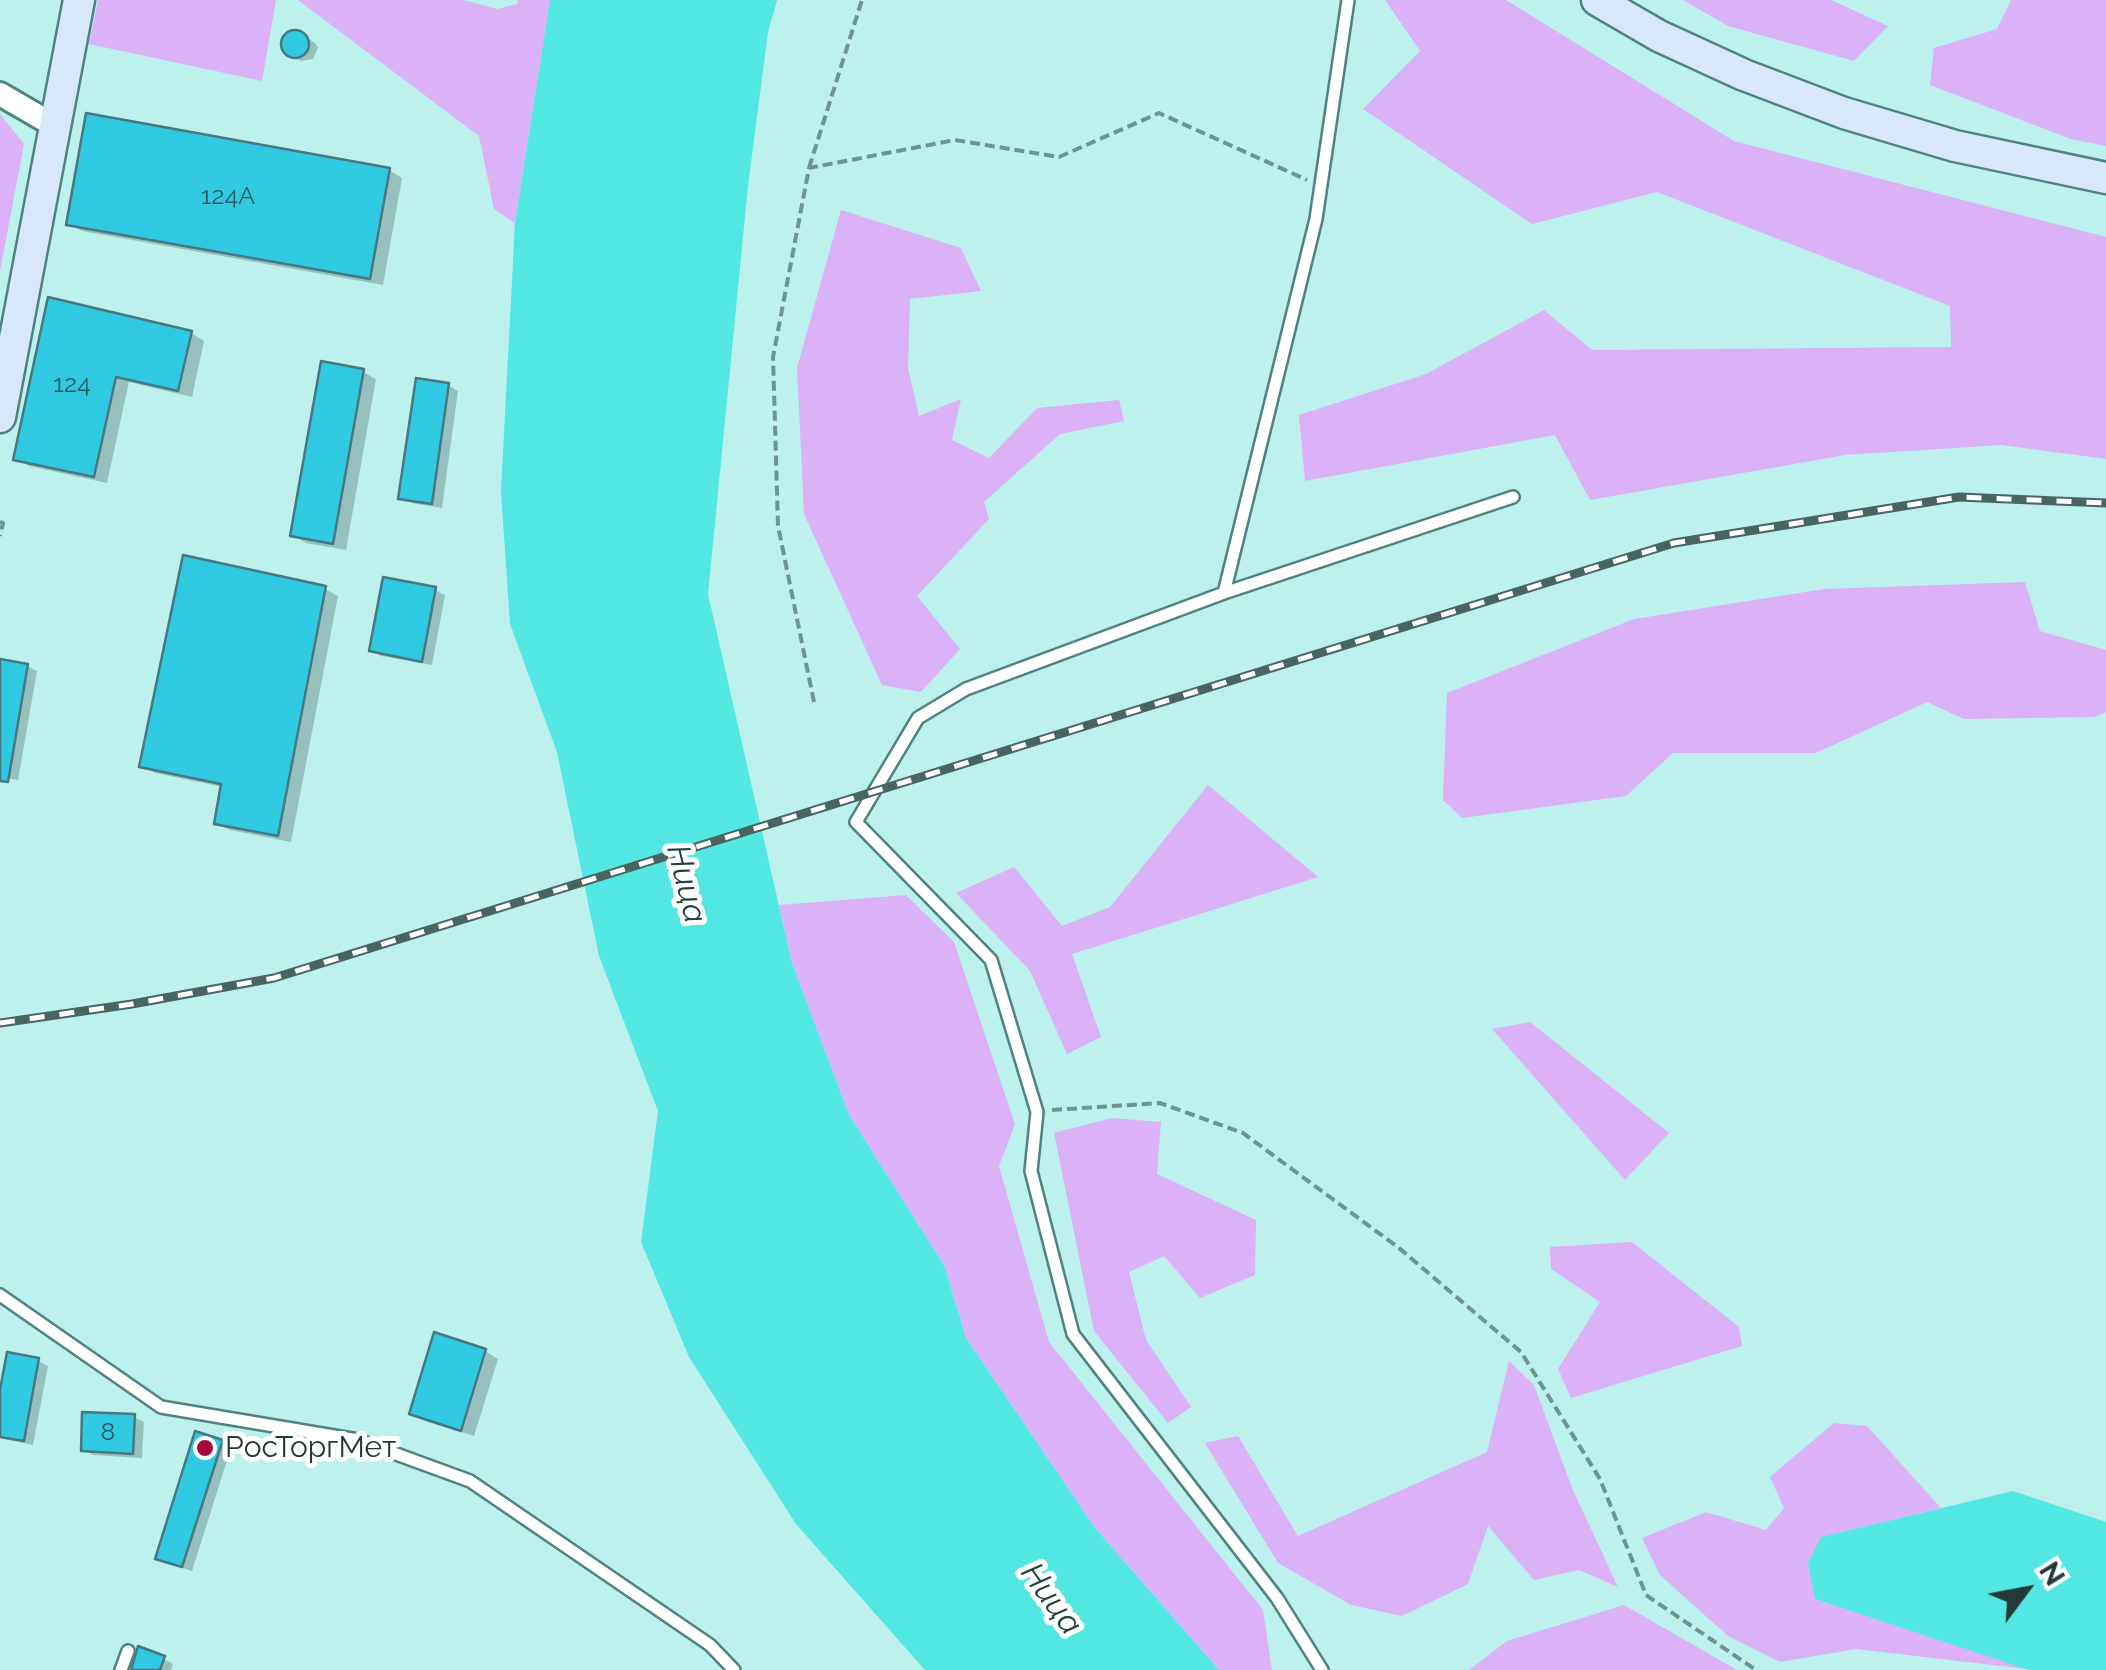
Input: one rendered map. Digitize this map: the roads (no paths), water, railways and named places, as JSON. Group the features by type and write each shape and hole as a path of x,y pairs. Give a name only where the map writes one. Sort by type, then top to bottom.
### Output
{"street":[{"path":"0,418 79,0"},
{"path":"1596,0 1659,36 1744,76 1844,113 1954,146 2106,178"},
{"path":"0,94 55,126"}],"lane":[{"path":"1224,594 1316,219 1348,0"},
{"path":"1322,1670 1277,1598 1073,1334 1031,1171 1037,1112 991,960 856,822 918,718 966,689 1224,594 1512,496"},
{"path":"0,1295 162,1406 358,1440 470,1481 710,1645 734,1670"},
{"path":"121,1670 128,1651"}],"water":[{"name":"Ница","path":"550,0 777,0 768,32 748,186 708,594 792,963 849,1115 944,1265 966,1338 1095,1528 1219,1670 925,1670 796,1524 689,1357 641,1242 658,1111 599,956 557,752 510,624 501,491 515,223"},
{"path":"2013,1491 2106,1522 2106,1670 2029,1670 1815,1599 1808,1563 1821,1537"}],"railway":[{"path":"0,1023 274,978 1674,543 1959,497 2106,503"}],"place":[{"name":"РосТоргМет","path":"205,1448"}]}
